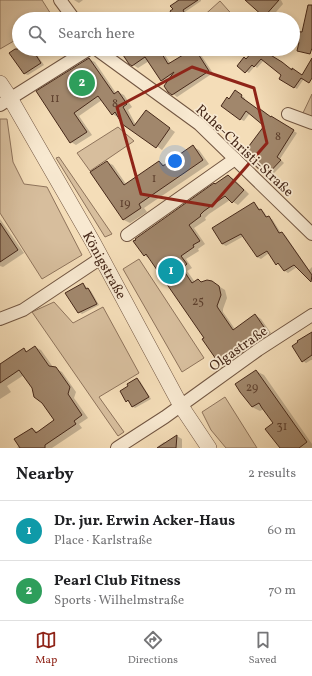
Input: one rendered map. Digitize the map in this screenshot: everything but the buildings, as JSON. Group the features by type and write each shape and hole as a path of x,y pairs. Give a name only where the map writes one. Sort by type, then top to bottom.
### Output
{"street":[{"path":"60,0 69,12"},
{"path":"5,101 78,56"},
{"name":"Ruhe-Christi-Straße","path":"106,56 199,124 312,234"},
{"name":"Königstraße","path":"0,83 5,101 101,258 181,406 209,448"},
{"path":"288,114 312,123"},
{"path":"127,235 235,159"},
{"path":"0,319 23,310 101,258"},
{"name":"Olgastraße","path":"117,448 166,418 258,350 312,314"}],"highlighted area":[{"path":"192,67 254,88 267,143 212,206 141,194 117,107"}],"shaded area":[{"path":"0,0 42,0 50,12 12,12 12,42 0,49"},
{"path":"220,1 230,12 208,12"},
{"path":"312,94 312,118 302,115"},
{"path":"0,119 7,119 13,162 24,184 47,187 82,255 42,279 0,213"},
{"path":"118,127 134,141 90,171 77,153"},
{"path":"59,157 112,234 105,237 56,158"},
{"path":"139,259 204,358 182,372 123,269"},
{"path":"54,302 73,323 103,307 139,373 99,397 124,432 118,436 32,312"},
{"path":"225,397 257,448 226,448 211,430 202,412"}],"place":[{"name":"Pearl Club Fitness","path":"82,83"},
{"name":"Dr. jur. Erwin Acker-Haus","path":"171,271"}]}
